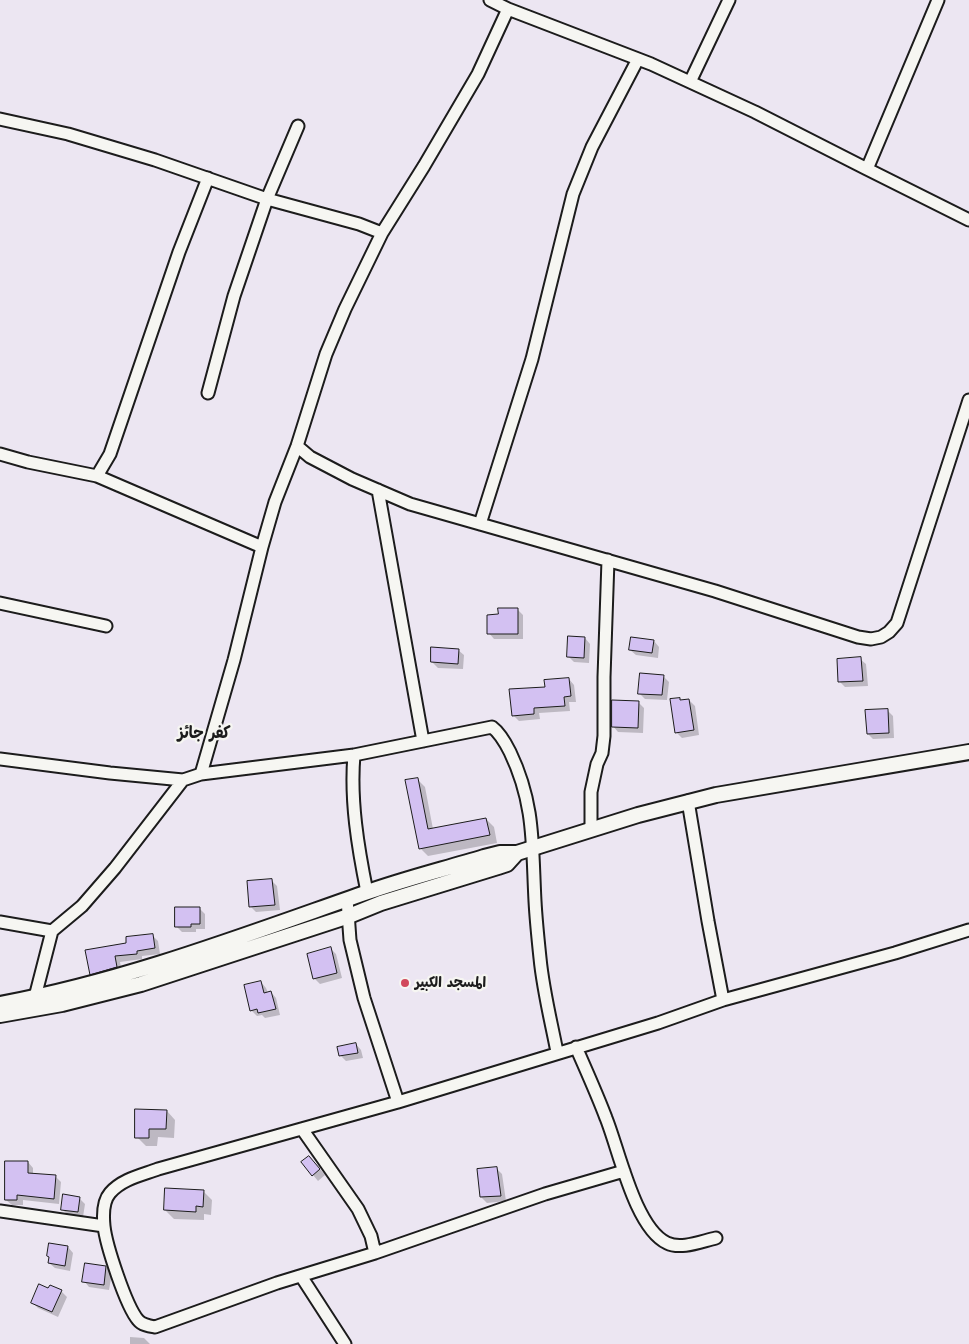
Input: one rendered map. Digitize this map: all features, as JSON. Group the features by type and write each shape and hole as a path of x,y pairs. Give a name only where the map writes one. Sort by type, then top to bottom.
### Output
{"street":[{"path":"490,0 508,9 638,59 690,82 755,112 969,220"},
{"path":"690,82 729,0"},
{"path":"867,169 938,0"},
{"path":"201,774 234,660 275,502 296,446 326,354 345,309 382,233 473,83 508,9"},
{"path":"480,524 532,359 573,194 592,147 638,59"},
{"path":"0,119 87,140 155,160 267,199 359,224 382,233"},
{"path":"208,393 234,296 267,199 298,126"},
{"path":"97,476 110,454 179,252 208,178"},
{"path":"296,446 317,461 352,479 424,508 715,591 858,637 871,639 881,637 897,624 969,400"},
{"path":"0,454 28,462 97,476 262,547"},
{"path":"378,490 423,741"},
{"path":"591,830 591,792 597,764 602,753 604,736 608,560"},
{"path":"0,602 106,626"},
{"path":"0,759 183,780 201,774 354,755 492,727 508,749 520,774 527,796 534,848 535,901 540,961 557,1052"},
{"path":"0,1004 90,984 212,947 367,892 484,857 500,853 517,853 688,801 799,780 969,752"},
{"path":"354,755 354,803 367,892"},
{"path":"35,997 52,931 82,906 115,868 183,780"},
{"path":"688,801 723,1000"},
{"path":"0,1015 62,1004 140,984 349,916 381,903 507,864 517,853"},
{"path":"347,900 350,940 364,998 398,1102"},
{"path":"0,922 52,931"},
{"path":"624,1171 545,1194 375,1253 277,1283 155,1327 138,1322 111,1256 104,1226 105,1202 109,1193 122,1183 182,1162 398,1102 658,1022 723,1000 895,953 969,930"},
{"path":"576,1047 607,1119 638,1206 657,1237 673,1246 716,1238"},
{"path":"302,1129 358,1209 371,1236 375,1253"},
{"path":"0,1211 104,1226"},
{"path":"301,1276 345,1344"}],"building":[{"path":"498,608 518,608 518,634 487,634 487,615 498,614"},
{"path":"568,636 585,637 584,658 567,657"},
{"path":"631,637 654,640 652,653 629,650"},
{"path":"431,647 459,649 458,664 431,662"},
{"path":"861,657 863,681 838,682 837,659"},
{"path":"640,673 664,675 662,695 638,694"},
{"path":"569,678 571,696 564,697 565,706 534,708 534,714 512,716 509,689 545,687 544,680"},
{"path":"680,698 680,700 689,699 694,730 675,733 670,699"},
{"path":"612,700 639,701 638,728 612,727"},
{"path":"888,709 889,733 867,734 865,710"},
{"path":"418,778 428,829 486,818 490,835 419,849 405,780"},
{"path":"272,879 275,905 249,907 247,881"},
{"path":"175,907 200,907 200,924 191,924 191,927 175,927"},
{"path":"153,934 155,948 137,951 137,954 115,956 117,967 90,975 85,950 126,943 126,937"},
{"path":"331,947 337,973 313,979 307,954"},
{"path":"261,981 264,993 271,991 276,1009 258,1013 257,1009 250,1011 244,985"},
{"path":"356,1043 358,1053 339,1056 337,1047"},
{"path":"135,1109 167,1110 166,1129 149,1129 149,1138 135,1138"},
{"path":"309,1156 320,1169 312,1176 301,1162"},
{"path":"5,1161 28,1161 28,1173 56,1175 54,1199 17,1195 17,1200 5,1200"},
{"path":"497,1167 501,1196 480,1197 477,1169"},
{"path":"165,1188 204,1190 203,1207 196,1206 196,1212 164,1210"},
{"path":"63,1194 80,1197 78,1212 61,1210"},
{"path":"49,1243 68,1246 65,1266 48,1263"},
{"path":"85,1263 106,1266 104,1285 82,1282"},
{"path":"39,1284 48,1288 50,1285 62,1290 52,1312 31,1303"}],"place":[{"name":"المسجد الكبير","path":"405,983"}],"district":[{"name":"كفر جائز","path":"204,733"}]}
